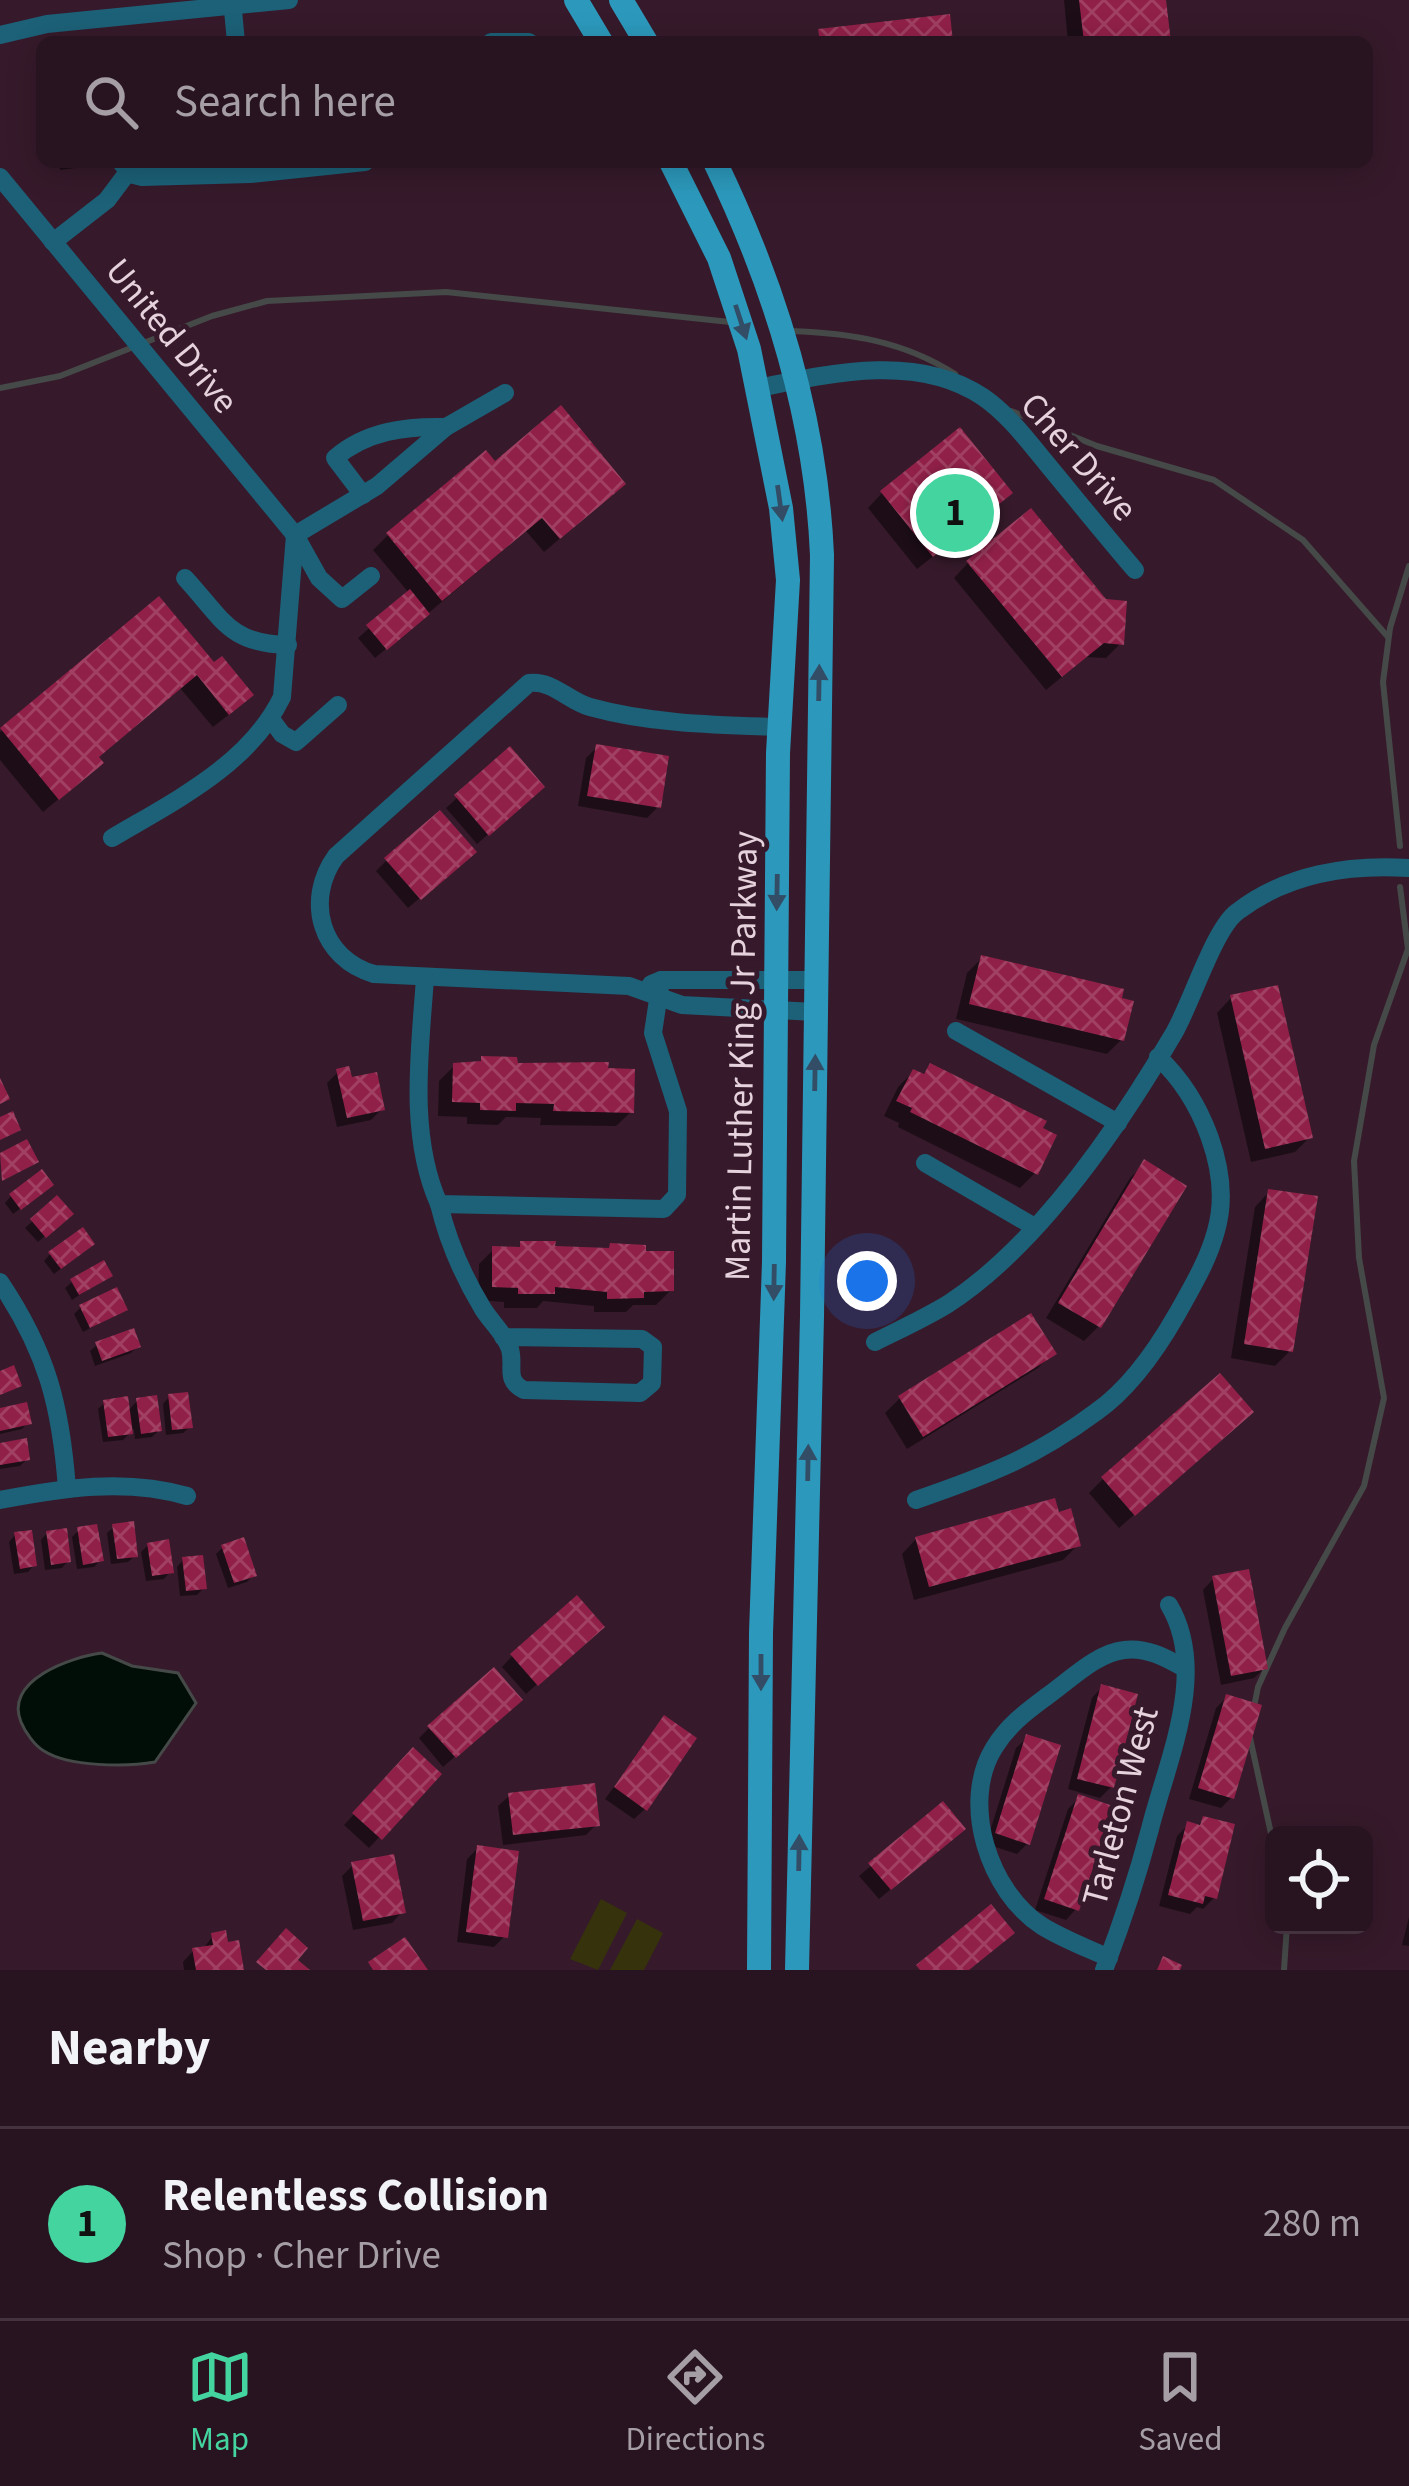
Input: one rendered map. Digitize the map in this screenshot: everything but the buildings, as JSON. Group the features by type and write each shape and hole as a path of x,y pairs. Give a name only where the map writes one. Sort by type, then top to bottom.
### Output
{"main road":[{"path":"576,0 597,36"},
{"path":"621,0 642,36"},
{"name":"Martin Luther King Jr Parkway","path":"674,168 719,257 759,388 781,508 788,580 780,728 773,1310 761,1633 759,1970"},
{"name":"Martin Luther King Jr Parkway","path":"718,168 760,263 798,380 819,485 822,554 796,1970"}],"street":[{"path":"65,0 66,22"},
{"path":"0,35 66,22 289,0"},
{"path":"232,3 235,36"},
{"path":"53,242 106,200 123,168"},
{"path":"126,168 142,177 308,168"},
{"name":"United Drive","path":"0,177 295,535 319,578 342,599 371,576"},
{"name":"Cher Drive","path":"759,388 853,371 914,373 981,395 1033,448 1135,570"},
{"path":"112,838 195,788 254,741 271,719 282,697 295,535 363,495 446,427 506,393"},
{"path":"363,495 334,458 352,443 408,426 446,427"},
{"path":"185,578 239,636 254,644 288,645"},
{"path":"780,728 699,724 589,707 540,682 521,687 326,869 319,916 337,951 362,970 424,978 653,989 816,980"},
{"path":"271,719 296,742 338,705"},
{"path":"875,1342 949,1303 1066,1192 1118,1124 1186,1011 1234,914 1322,872 1365,865 1409,868"},
{"path":"424,978 418,1090 425,1154 446,1234 466,1280 511,1352 511,1378 524,1390 640,1393 652,1383 653,1347 642,1339 503,1336"},
{"path":"653,989 682,1005 815,1012"},
{"path":"439,1204 664,1209 671,1205 677,1196 678,1111 652,1033 653,989"},
{"path":"956,1031 1118,1124"},
{"path":"916,1500 1022,1461 1101,1409 1166,1332 1204,1266 1217,1229 1217,1172 1197,1104 1182,1078 1158,1057"},
{"path":"925,1163 1033,1226"},
{"path":"0,1282 50,1375 63,1427 67,1489"},
{"path":"0,1500 67,1489 146,1484 187,1496"},
{"name":"Tarleton West","path":"1168,1605 1180,1629 1184,1668 1175,1740 1138,1879 1106,1964 1040,1925 1012,1898 991,1863 982,1825 980,1784 992,1751 1014,1720 1098,1659 1124,1650 1158,1654 1184,1668"}],"shaded area":[{"path":"102,1653 132,1666 178,1673 196,1703 155,1762 114,1765 68,1760 41,1749 23,1726 18,1707 31,1683 58,1666"},
{"path":"601,1899 627,1913 598,1970 570,1959"},
{"path":"637,1919 663,1933 644,1970 610,1970"}],"waterway":[{"path":"0,388 60,376 212,316 267,301 446,292 730,322"},
{"path":"790,331 876,341 955,374"},
{"path":"1011,411 1097,446 1214,480 1303,540 1388,637"},
{"path":"1400,846 1383,682 1390,628 1409,566"},
{"path":"1254,1707 1285,1628 1364,1486 1384,1398 1359,1258 1354,1161 1374,1045 1408,949 1400,887"},
{"path":"1250,1738 1269,1826"},
{"path":"1284,1970 1286,1934"}],"place":[{"name":"Relentless Collision","path":"955,513"}]}
